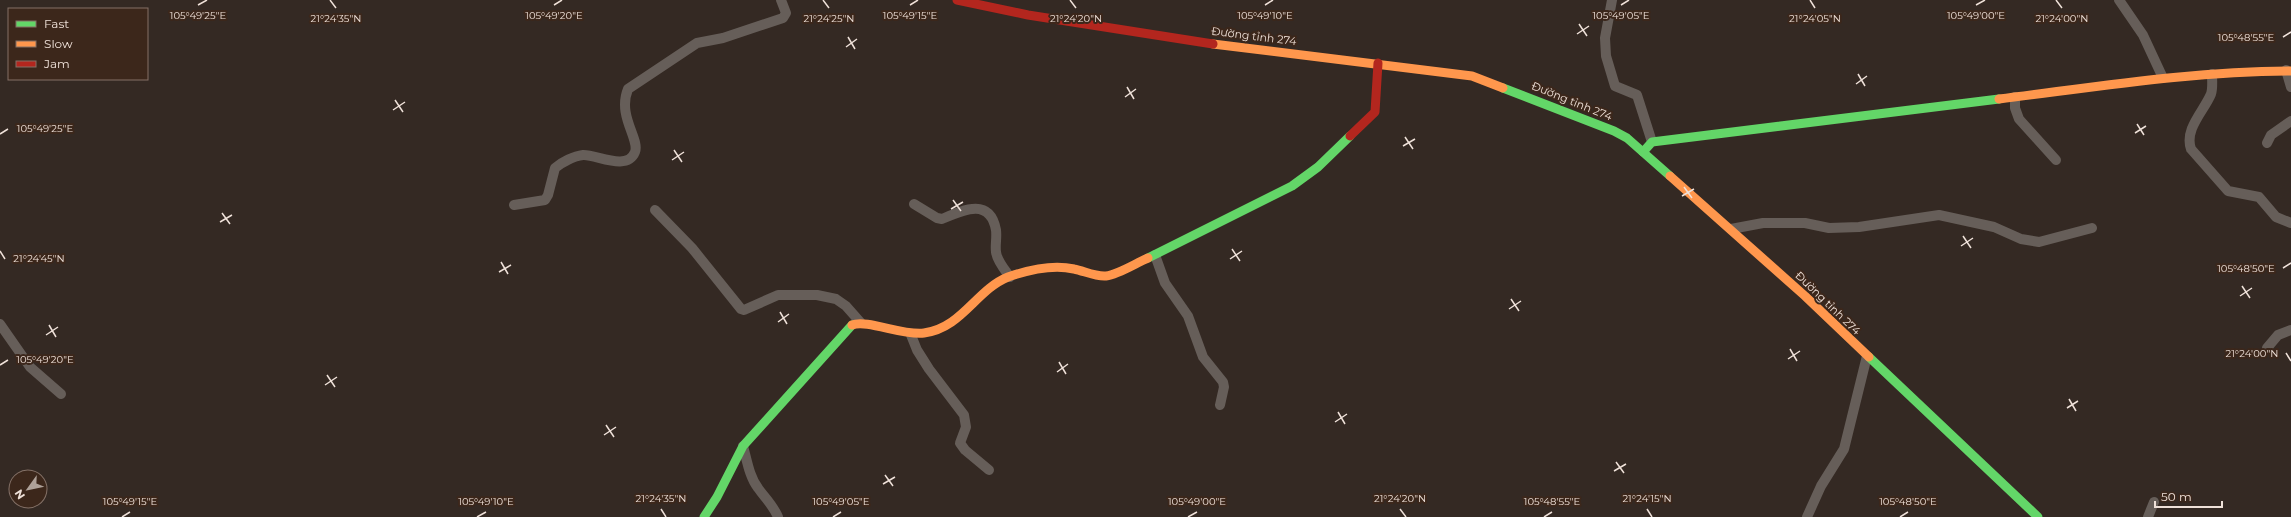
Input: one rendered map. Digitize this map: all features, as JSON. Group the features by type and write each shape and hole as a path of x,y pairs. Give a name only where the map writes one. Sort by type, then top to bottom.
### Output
{"street":[{"path":"514,205 545,200 548,195 555,168 578,156 585,155 621,161 629,158 635,153 636,146 624,111 625,97 628,90 697,43 723,38 783,18 786,13 781,0"},
{"name":"Đường tỉnh 274","path":"956,0 1028,15 1193,40 1378,63 1484,79 1614,131 1627,138 1731,229 2038,517"},
{"path":"1612,0 1604,47 1612,81 1620,89 1637,95 1652,142"},
{"path":"2119,0 2143,35 2163,78"},
{"path":"704,517 717,497 743,446 848,328 854,324 861,323 911,335 927,334 942,329 958,319 996,284 1010,277 1062,267 1099,276 1108,276 1155,255 1279,194 1318,167 1375,112 1377,105 1378,63"},
{"path":"1643,152 1652,142 2163,78 2212,74 2288,71 2291,87"},
{"path":"2212,74 2212,92 2191,131 2189,143 2191,149 2228,191 2259,197 2276,217 2291,223"},
{"path":"2015,97 2015,108 2018,119 2056,160"},
{"path":"2267,143 2271,135 2291,121"},
{"path":"914,204 937,218 942,218 975,208 983,209 990,215 994,223 996,253 1010,277"},
{"path":"655,210 692,248 741,309 749,308 778,295 817,295 836,299 846,306 861,323"},
{"path":"1731,229 1763,223 1805,223 1829,228 1859,227 1939,215 1994,227 2021,240 2039,242 2092,228"},
{"path":"1155,255 1166,284 1188,316 1203,357 1223,382 1224,387 1220,406"},
{"path":"0,324 30,367 61,394"},
{"path":"2267,348 2278,335 2291,330"},
{"path":"911,335 917,350 929,369 964,415 966,427 960,443 965,450 989,470"},
{"path":"1807,517 1821,486 1844,449 1867,356"},
{"path":"743,446 751,475 758,488 772,504 778,517"},
{"path":"2148,517 2154,502"}],"traffic: fast":[{"path":"1503,88 1614,131 1627,138 1670,176"},
{"path":"1643,152 1652,142 1999,99"},
{"path":"1148,258 1292,186 1318,167 1350,136"},
{"path":"704,517 717,497 743,446 852,325"},
{"path":"1869,357 2038,517"}],"traffic: slow":[{"path":"1213,44 1472,76 1503,88"},
{"path":"1999,99 2181,77 2291,71"},
{"path":"1670,176 1805,296 1869,357"},
{"path":"852,325 867,324 906,332 924,333 937,330 949,324 997,283 1008,277 1049,267 1074,269 1094,275 1106,276 1122,271 1148,258"}],"traffic: jam":[{"path":"957,0 1028,15 1213,44"},
{"path":"1350,136 1375,112 1378,63"}]}
